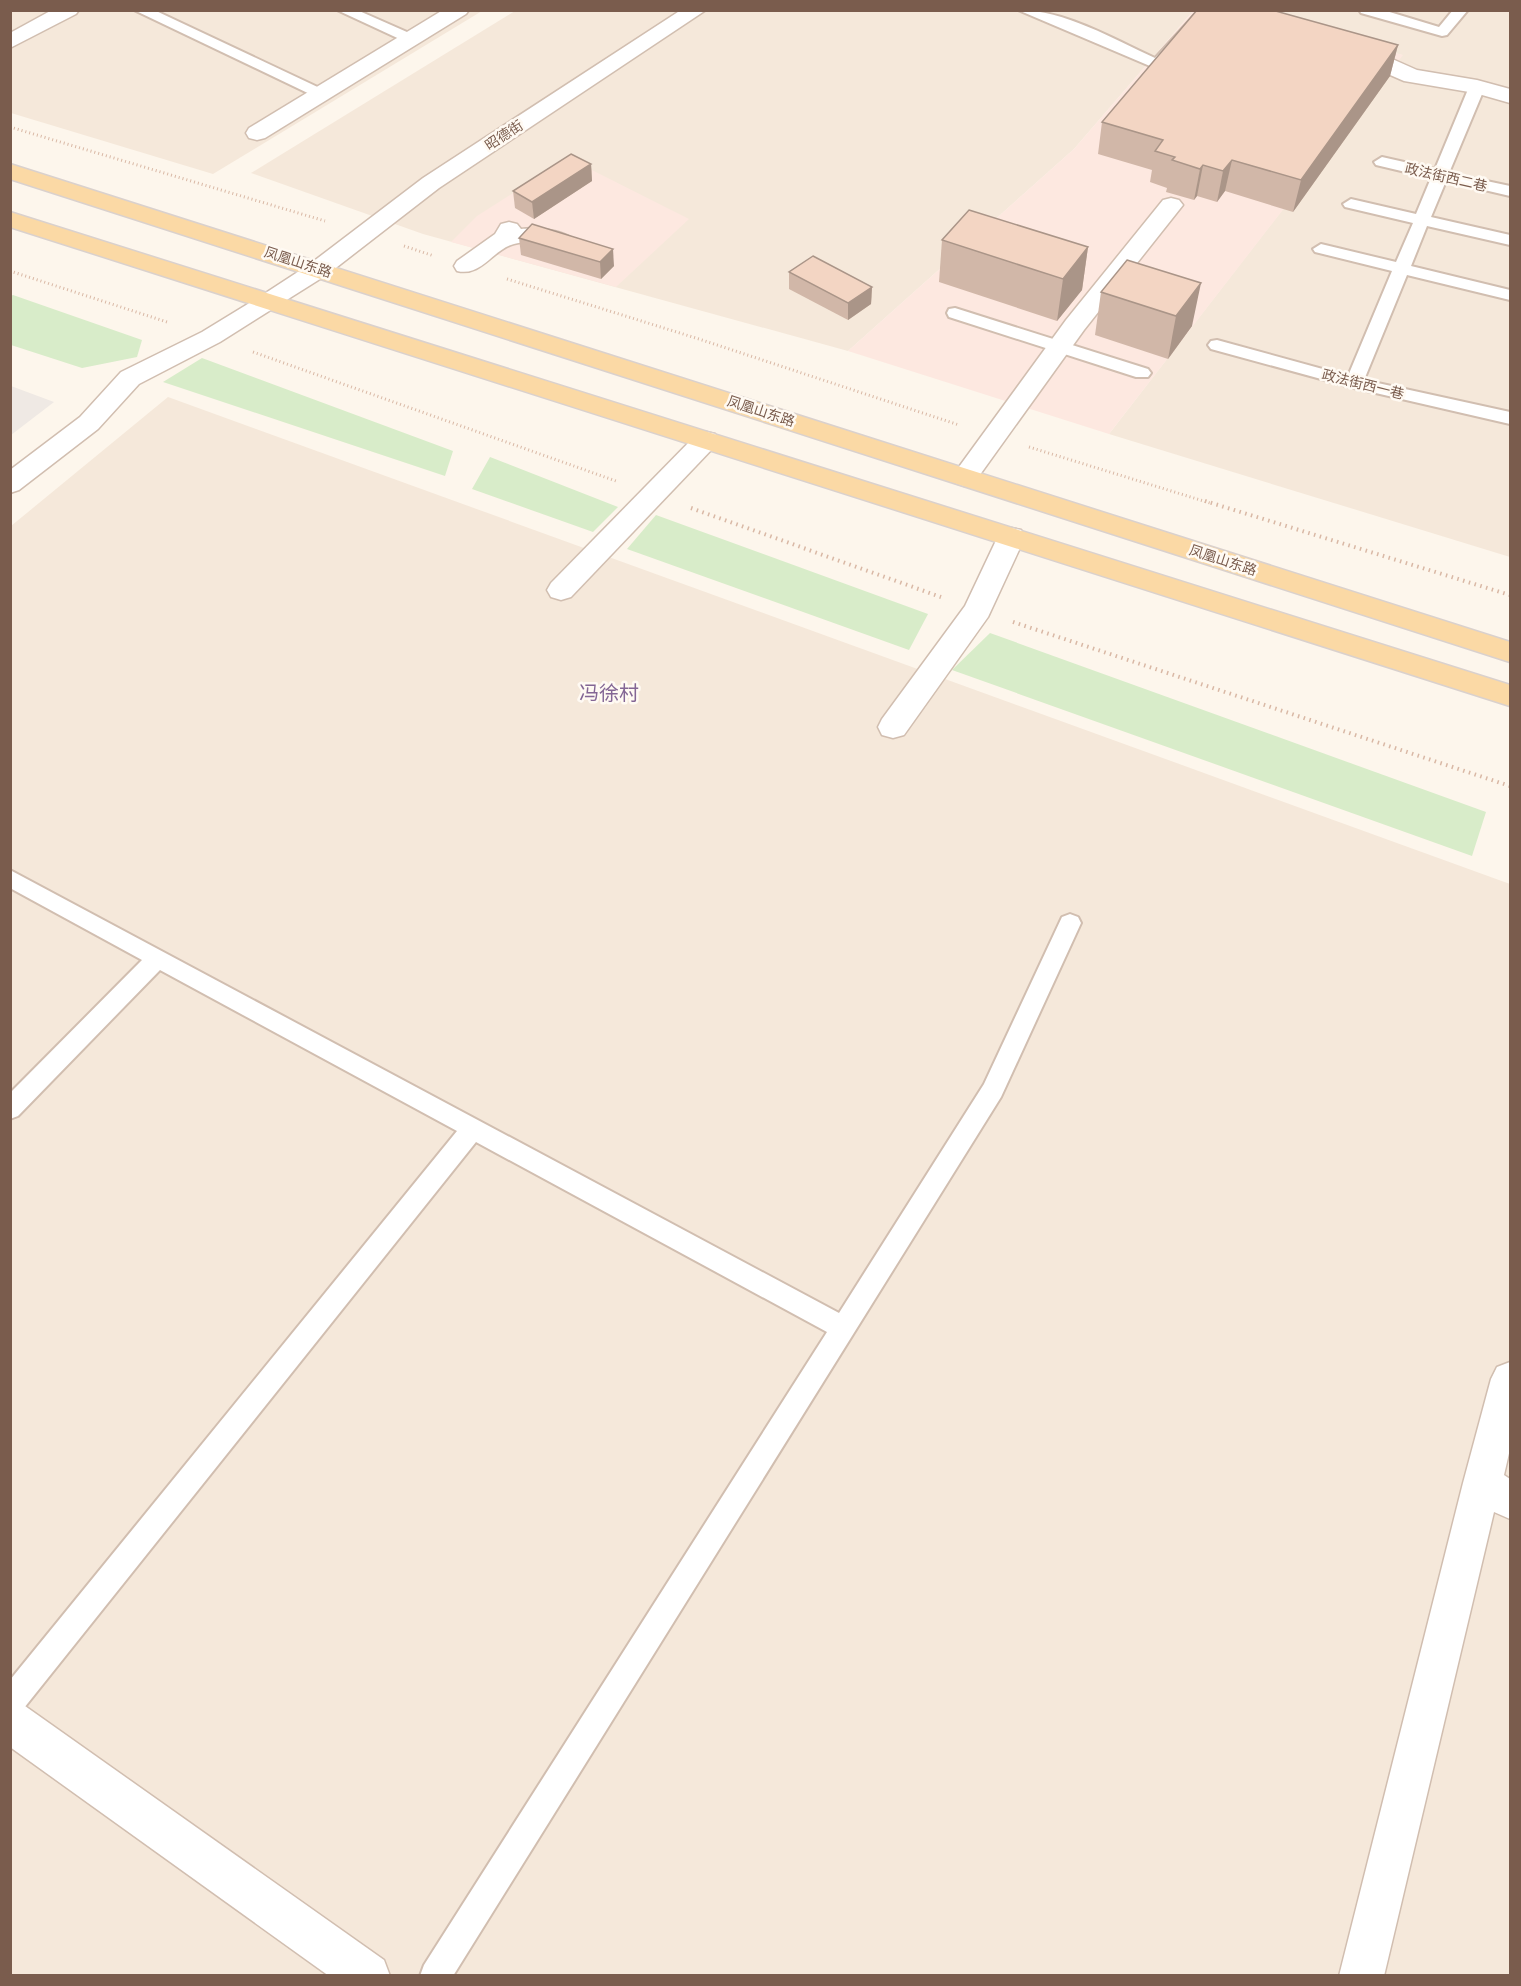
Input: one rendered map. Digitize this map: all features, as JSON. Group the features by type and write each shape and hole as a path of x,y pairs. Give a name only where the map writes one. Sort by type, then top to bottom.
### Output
{"main road":[{"name":"凤凰山东路","path":"10,171 1510,652"},
{"path":"10,219 1510,696"}],"street":[{"path":"10,42 69,10"},
{"path":"257,133 459,10"},
{"name":"昭德街","path":"10,484 88,423 130,378 210,337 270,301 319,269 440,176 696,10"},
{"path":"1328,46 1373,59 1412,76 1477,87 1510,96"},
{"path":"965,477 1059,346 1171,205"},
{"path":"466,266 507,233 537,234 569,244"},
{"path":"561,590 706,440"},
{"path":"893,727 978,610 1011,537"},
{"path":"1361,1976 1496,1491 1510,1379"},
{"path":"10,1721 368,1976"}],"lane":[{"path":"141,10 321,94"},
{"path":"344,10 411,39"},
{"path":"1025,10 1095,36 1156,65 1213,14"},
{"path":"1366,10 1442,32 1461,10"},
{"path":"1354,383 1477,87"},
{"name":"政法街西二巷","path":"1382,162 1510,191"},
{"path":"1351,204 1510,240"},
{"path":"1321,249 1510,294"},
{"path":"955,313 1142,373"},
{"name":"政法街西一巷","path":"1217,345 1354,383 1510,418"},
{"path":"10,878 843,1328"},
{"path":"435,1976 993,1090 1070,923"},
{"path":"10,1109 158,958"},
{"path":"10,1703 473,1128"}],"path":[{"path":"10,127 364,233 699,339 993,436 1510,595"},
{"path":"10,271 210,337 978,610 1510,786"}],"shaded area":[{"path":"10,11 482,11 213,174 11,113"},
{"path":"515,11 1193,11 1074,149 848,351 423,234 251,173"},
{"path":"1193,11 1244,11 1403,55 1109,434 848,351 1074,149"},
{"path":"1244,11 1510,11 1510,557 1109,434 1402,55"},
{"path":"568,158 689,219 616,287 451,242 477,216"},
{"path":"10,386 54,402 11,435"},
{"path":"168,397 1510,884 1510,1975 11,1976 11,526"}],"green space":[{"path":"11,296 142,340 137,357 82,368 11,345"},
{"path":"202,358 453,451 445,476 163,382"},
{"path":"490,457 618,507 593,532 472,489"},
{"path":"656,515 928,614 909,650 627,549"},
{"path":"990,633 1486,812 1472,856 952,670"}],"building":[{"path":"1197,10 1272,10 1398,45 1301,180 1232,160 1223,171 1203,165 1200,169 1172,160 1175,157 1155,151 1163,140 1102,122"},
{"path":"571,154 591,164 532,202 513,191"},
{"path":"969,210 1088,247 1063,279 942,240"},
{"path":"532,224 613,249 600,262 519,238"},
{"path":"813,256 872,287 848,303 789,272"},
{"path":"1127,260 1201,283 1176,316 1101,292"}],"district":[{"name":"冯徐村","path":"609,693"}]}
